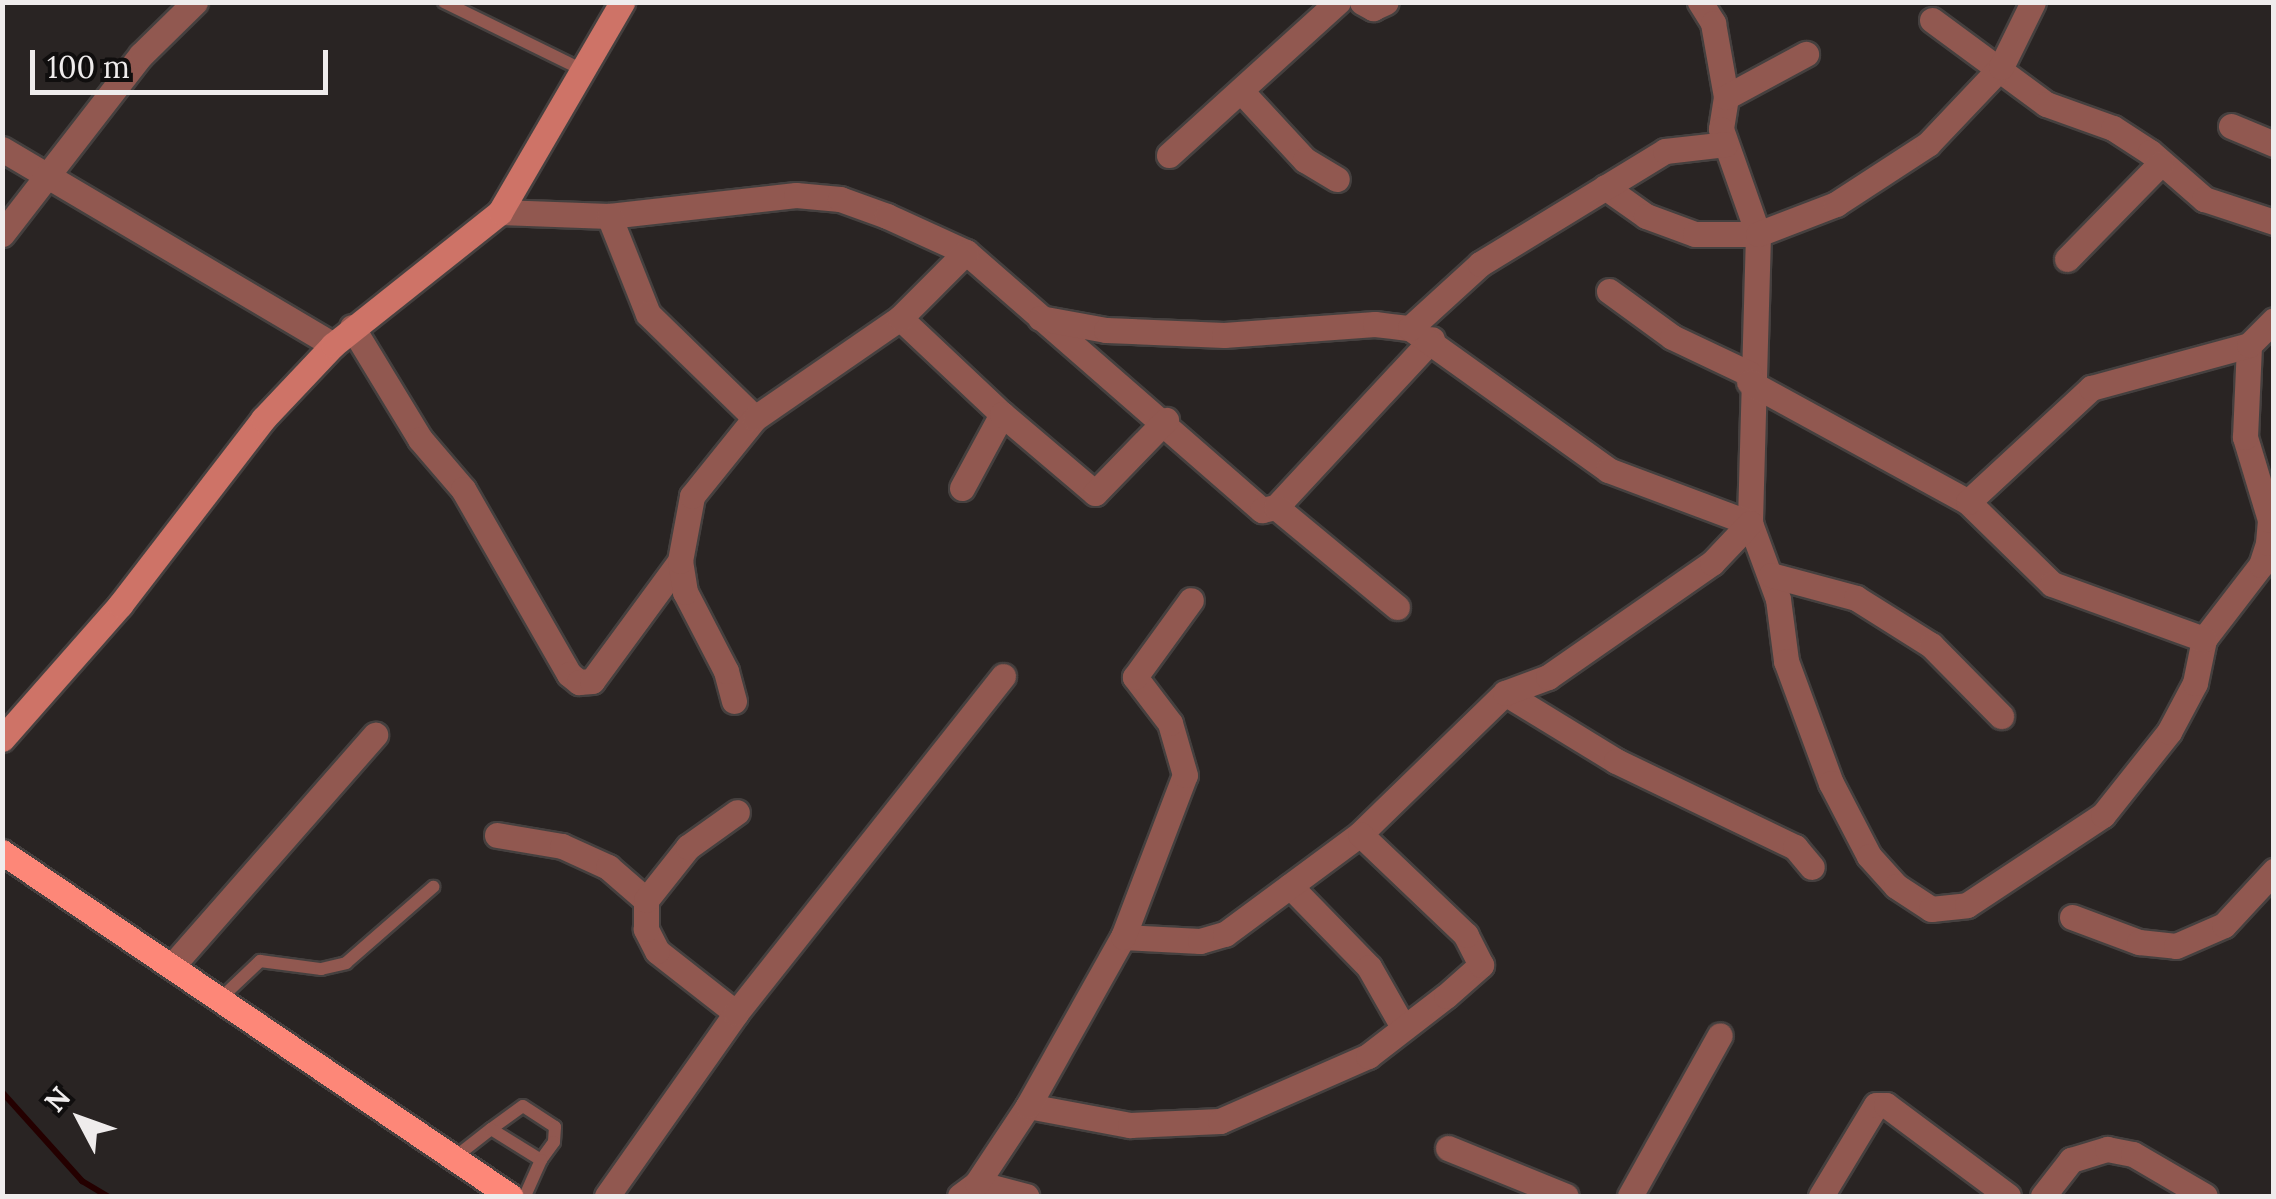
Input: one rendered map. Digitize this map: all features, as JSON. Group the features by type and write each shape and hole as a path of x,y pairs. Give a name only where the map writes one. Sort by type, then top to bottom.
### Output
{"main road":[{"path":"2,852 510,1196"}],"street":[{"path":"2,234 141,55 195,2"},
{"path":"2,739 120,605 251,434 332,345 452,256 500,212 622,2"},
{"path":"1169,155 1338,2"},
{"path":"1362,2 1373,8 1386,2"},
{"path":"1700,2 1712,23 1726,98 1726,144 1758,234 1749,378 1750,523 1771,575 1786,662 1831,783 1870,856 1896,886 1931,909 1967,905 2012,878 2123,795 2169,732 2194,683 2204,639 2261,565 2268,543 2270,520 2245,437 2249,345"},
{"path":"1604,187 1646,216 1695,234 1758,234 1836,204 1928,144 2001,67 2033,2"},
{"path":"1932,20 2001,67 2046,104 2113,128 2204,199 2274,222"},
{"path":"1726,98 1806,54"},
{"path":"1240,90 1304,160 1337,179"},
{"path":"2231,126 2274,144"},
{"path":"500,212 609,216 767,197 840,199 966,252 1035,316 1166,420 1262,510 1276,507 1480,264 1665,151 1726,144"},
{"path":"2,148 332,345"},
{"path":"2066,259 2161,163"},
{"path":"609,216 648,314 755,418"},
{"path":"734,702 726,671 685,592 680,561 692,496 755,418 900,318 966,252"},
{"path":"1609,291 1672,337 1968,502 2052,584 2204,639"},
{"path":"1035,316 1106,330 1224,335 1375,324 1422,334 1540,428 1608,470 1750,523"},
{"path":"900,318 1002,414 1095,493 1166,420"},
{"path":"1968,502 2091,388 2249,345 2274,320"},
{"path":"352,327 420,439 463,489 568,674 580,682 592,680 680,561"},
{"path":"962,488 1002,414"},
{"path":"1276,507 1397,607"},
{"path":"1123,937 1200,941 1226,934 1360,834 1505,693 1548,678 1712,563 1750,523"},
{"path":"1771,575 1856,598 1931,645 2001,716"},
{"path":"1026,1196 969,1190 1028,1106 1123,937 1185,775 1170,723 1136,677 1191,600"},
{"path":"608,1196 736,1012 1003,676"},
{"path":"1505,693 1616,761 1795,847 1812,867"},
{"path":"172,966 375,735"},
{"path":"736,1012 657,950 646,929 646,900 688,848 737,812"},
{"path":"1028,1106 1130,1125 1220,1121 1368,1056 1481,965 1450,915 1403,881 1360,834"},
{"path":"497,835 562,846 608,867 646,900"},
{"path":"2072,917 2139,942 2186,944 2224,924 2274,871"},
{"path":"1290,886 1369,968 1402,1025"},
{"path":"1630,1196 1720,1036"},
{"path":"1821,1196 1876,1105 1886,1105 2008,1196"},
{"path":"1448,1148 1566,1196"},
{"path":"2044,1196 2071,1160 2107,1148 2134,1154 2205,1196"}],"lane":[{"path":"444,2 583,70"},
{"path":"221,998 260,961 321,969 346,962 434,888"},
{"path":"454,1158 516,1106 555,1127 554,1142 541,1160 526,1196"},
{"path":"491,1128 541,1160"}],"waterway":[{"path":"2,1092 82,1181 107,1196"}]}
